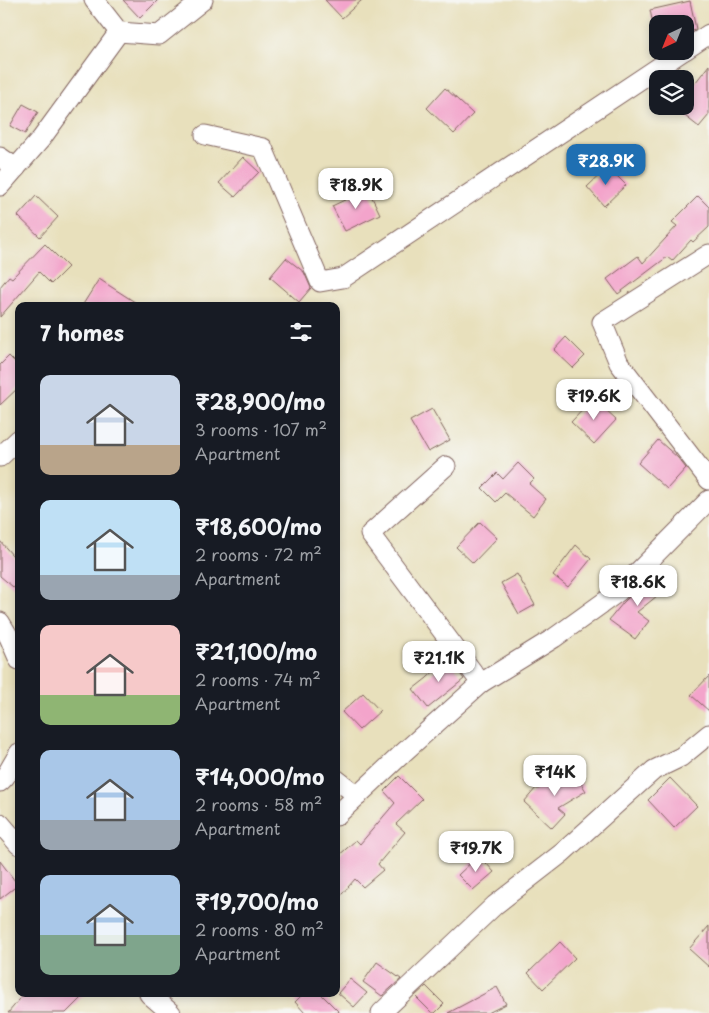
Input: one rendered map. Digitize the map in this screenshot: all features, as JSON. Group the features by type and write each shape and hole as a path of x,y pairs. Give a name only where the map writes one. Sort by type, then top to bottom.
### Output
{"street":[{"path":"94,0 119,32 159,35 202,0"},
{"path":"0,186 41,139 119,32"},
{"path":"694,44 709,34"},
{"path":"205,135 263,148 320,282 343,278 669,60"},
{"path":"0,157 16,168"},
{"path":"709,254 602,322 619,363 709,480"},
{"path":"0,457 15,443"},
{"path":"446,466 370,534 481,683"},
{"path":"340,812 481,683 554,638 618,592 709,500"},
{"path":"0,622 15,651"},
{"path":"381,1013 494,905 562,853 654,770 681,757 709,734"},
{"path":"0,782 15,760"},
{"path":"340,782 358,796"},
{"path":"0,823 15,840"}],"building":[{"path":"123,0 158,0 140,18"},
{"path":"325,0 362,0 342,18"},
{"path":"690,1 693,15 651,15 650,10"},
{"path":"709,65 709,115 699,127 685,116 694,115 694,84"},
{"path":"445,88 473,114 454,134 427,108"},
{"path":"23,104 38,112 25,134 10,126"},
{"path":"243,157 259,172 235,197 219,183"},
{"path":"608,167 626,185 604,206 587,187"},
{"path":"368,189 380,214 345,231 332,206"},
{"path":"36,196 58,217 40,237 18,216"},
{"path":"698,196 709,207 709,227 693,242 691,240 672,261 667,257 618,294 607,279 638,256 643,263 677,226 672,222"},
{"path":"45,244 68,267 51,284 39,272 0,317 0,287 9,276 12,278"},
{"path":"286,258 304,272 311,288 299,302 270,277"},
{"path":"99,279 135,302 85,302"},
{"path":"566,337 585,356 573,368 554,350"},
{"path":"9,356 15,362 15,391 0,405 0,365"},
{"path":"593,399 616,420 594,444 571,422"},
{"path":"432,409 450,440 428,452 410,421"},
{"path":"658,440 686,468 667,489 638,463"},
{"path":"518,463 534,479 529,484 546,499 533,516 505,493 496,502 482,488 497,473 503,479"},
{"path":"480,522 497,538 473,563 456,547"},
{"path":"0,541 15,558 15,589 0,576"},
{"path":"576,545 591,559 568,587 553,575"},
{"path":"655,573 667,588 637,612 649,621 635,639 609,620 623,603"},
{"path":"517,574 535,605 519,614 501,583"},
{"path":"448,658 464,679 428,708 413,689"},
{"path":"709,676 709,711 691,695"},
{"path":"363,693 380,711 359,730 342,712"},
{"path":"571,768 586,791 558,808 565,814 552,828 524,802 536,788 538,789"},
{"path":"399,776 422,799 396,824 405,832 378,864 383,870 363,887 355,879 340,896 340,854 356,840 360,844 395,803 384,791"},
{"path":"670,778 697,806 674,828 648,800"},
{"path":"479,855 494,872 473,890 458,875"},
{"path":"0,861 15,881 15,887 0,899"},
{"path":"709,926 709,967 689,949"},
{"path":"560,942 575,958 543,989 528,973"},
{"path":"377,962 401,979 382,996 363,982"},
{"path":"350,979 367,993 354,1007 340,995 340,991"},
{"path":"426,986 444,1004 435,1013 432,1013 415,996"},
{"path":"497,987 506,1004 488,1013 448,1013"},
{"path":"21,997 82,997 66,1013 8,1013"},
{"path":"300,997 324,997 340,1013 305,1013 295,1002"}]}
